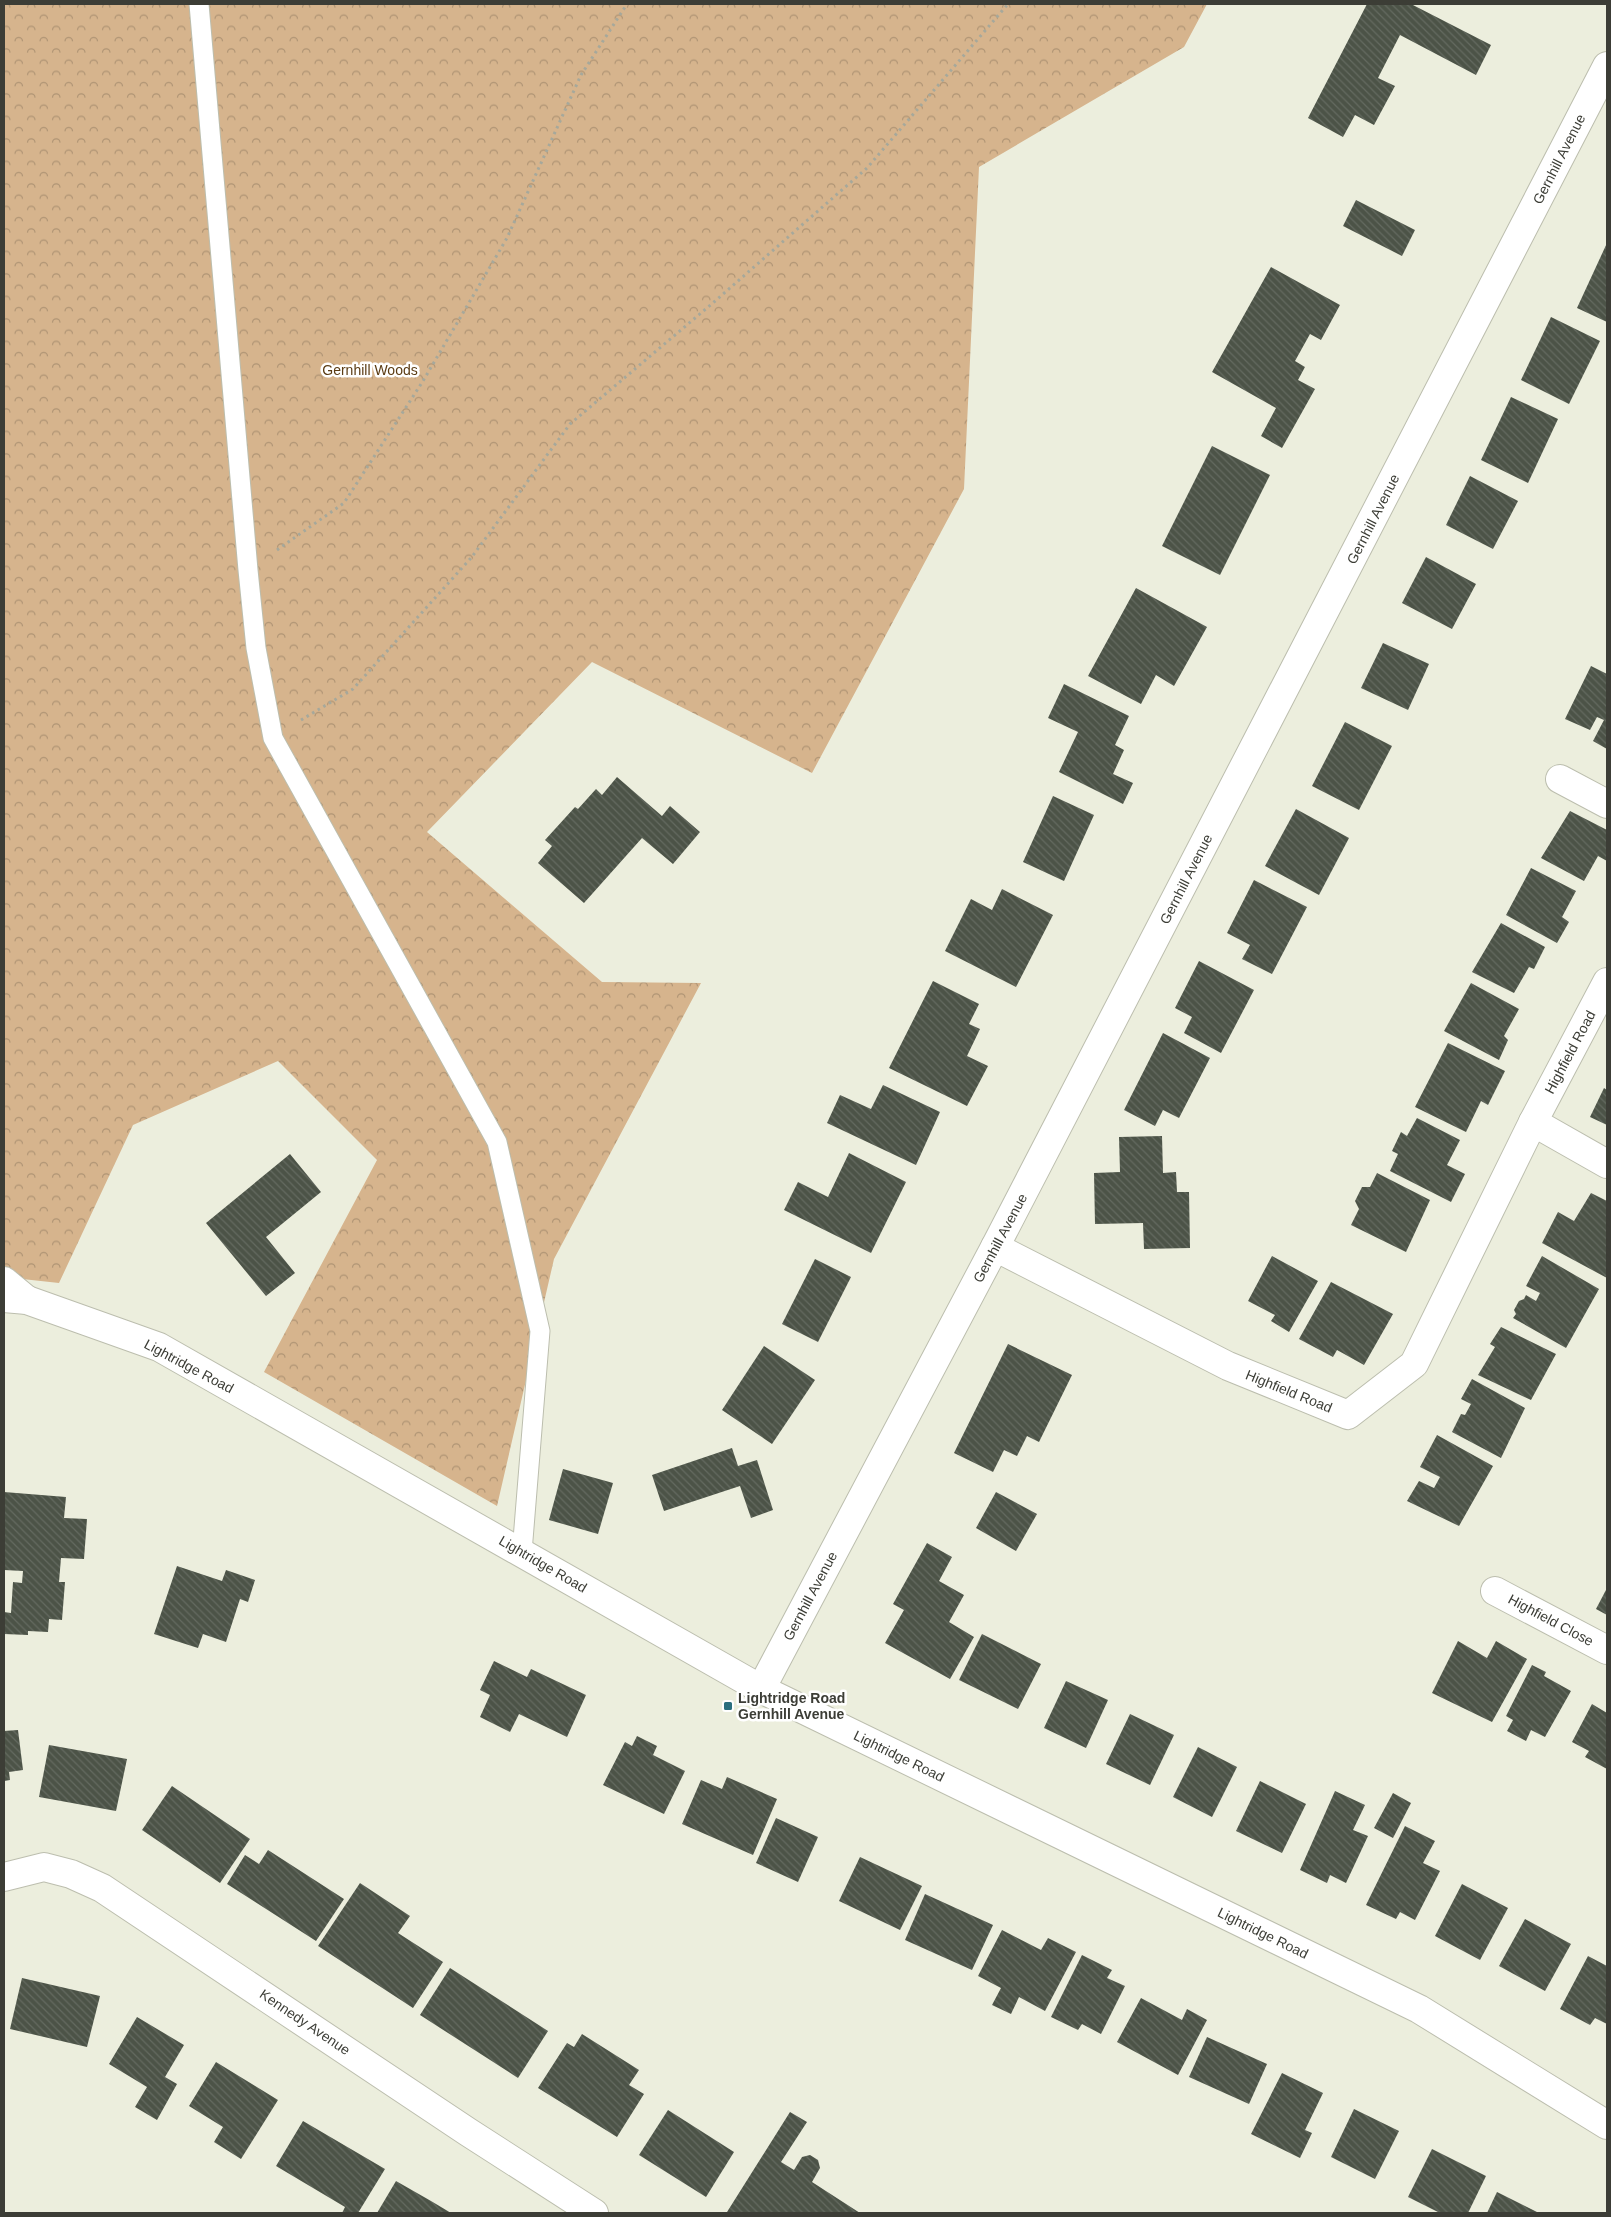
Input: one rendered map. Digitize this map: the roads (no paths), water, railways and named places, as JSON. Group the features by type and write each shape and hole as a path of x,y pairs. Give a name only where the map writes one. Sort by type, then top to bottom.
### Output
{"street":[{"name":"Gernhill Avenue","path":"761,1689 996,1247 1607,66"},
{"path":"1560,779 1607,804"},
{"name":"Highfield Road","path":"996,1247 1228,1366 1348,1415 1414,1364 1533,1122 1607,982"},
{"path":"1533,1122 1607,1164"},
{"name":"Lightridge Road","path":"4,1281 15,1299 159,1347 761,1689 1419,2009 1607,2125"},
{"name":"Highfield Close","path":"1495,1591 1607,1650"},
{"name":"Kennedy Avenue","path":"4,1877 44,1867 72,1874 102,1888 468,2132 594,2213"}],"lane":[{"path":"200,4 248,570 256,648 273,738 497,1142 540,1331 522,1552"}],"place":[{"name":"Lightridge Road Gernhill Avenue","path":"728,1706"}],"park label":[{"name":"Gernhill Woods","path":"370,370"}]}
